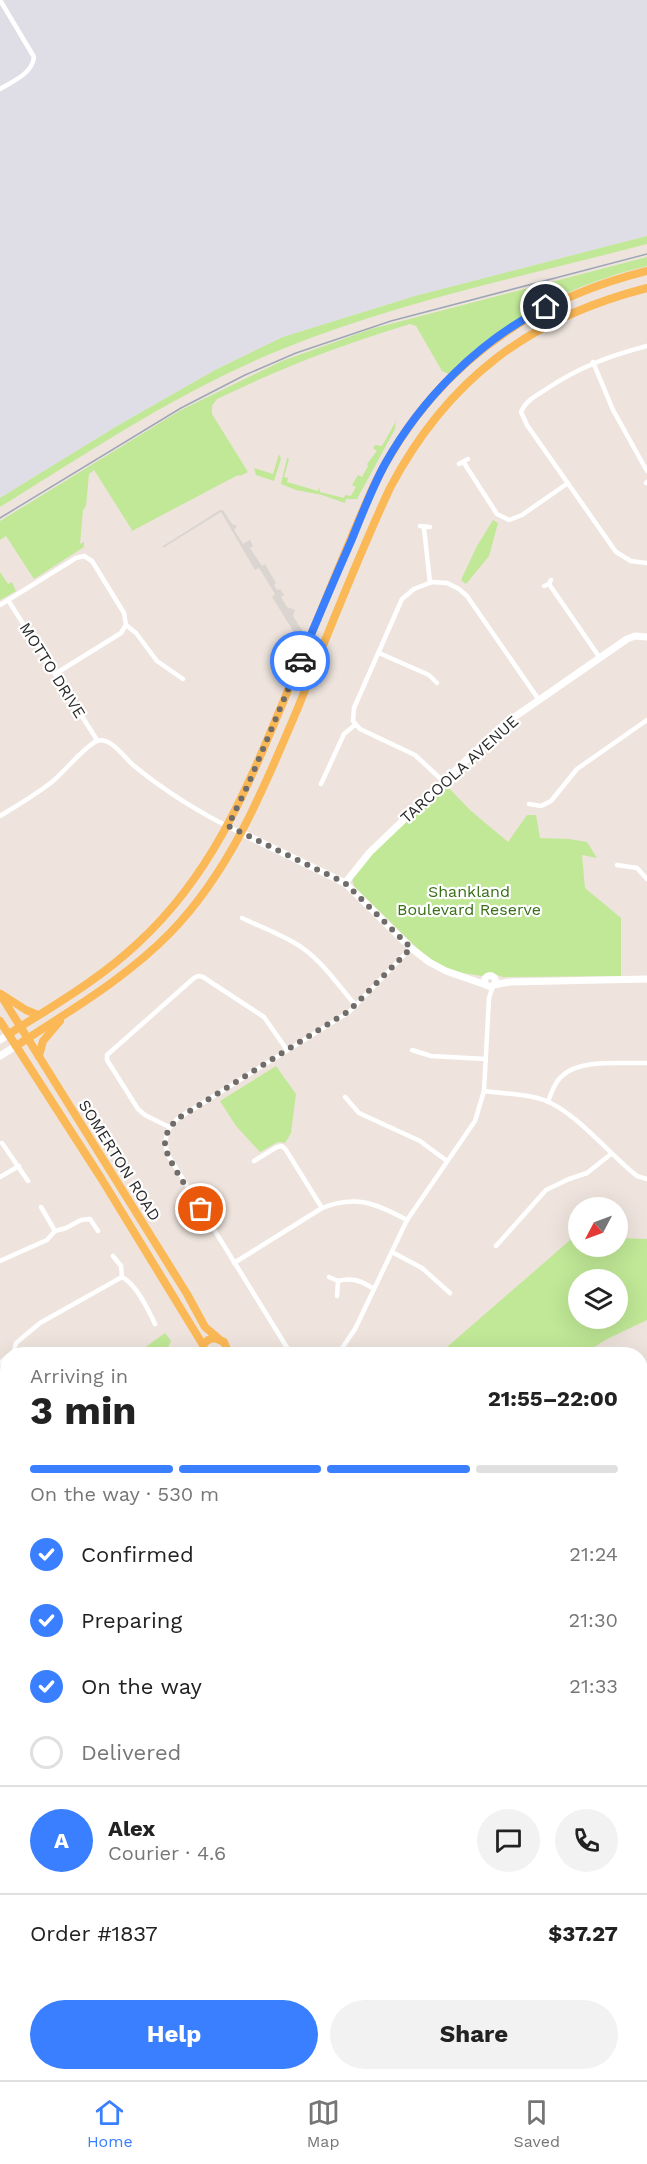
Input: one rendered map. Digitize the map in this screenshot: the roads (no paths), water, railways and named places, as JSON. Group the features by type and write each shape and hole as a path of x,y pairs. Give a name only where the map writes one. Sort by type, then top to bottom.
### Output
{"main road":[{"path":"9,1034 101,975 130,951 179,900 205,865 228,826 253,774 376,482 401,438 424,406 460,369 497,338 536,313 594,286 647,271"},
{"path":"16,1046 101,991 147,955 195,904 223,866 261,794 390,488 419,438 443,408 478,373 518,342 558,319 600,301 647,288"},
{"path":"359,520 373,526"},
{"path":"130,951 136,955 147,955"},
{"path":"0,994 6,995 26,1011 38,1015"},
{"name":"SOMERTON ROAD","path":"0,994 187,1294 202,1323 226,1347"},
{"path":"39,1056 43,1041 67,1013"},
{"name":"SOMERTON ROAD","path":"0,1020 102,1178 199,1347"},
{"path":"204,1347 208,1340 218,1338"}],"street":[{"path":"0,0 33,53 33,64 25,73 0,89"},
{"path":"647,346 593,362 572,372 530,399 521,412 522,418 616,552 631,561 647,563"},
{"path":"593,362 613,411 647,471"},
{"path":"464,462 496,514 509,520 522,515 568,483"},
{"path":"430,527 422,527 430,583"},
{"path":"0,605 76,558 84,556 92,561 124,613 126,625 121,633 55,674"},
{"path":"443,781 415,755 355,725 353,721 354,708 402,599 414,589 430,583 447,584 459,589 467,596 539,700"},
{"path":"548,584 600,658"},
{"name":"MOTTO DRIVE","path":"8,600 97,740"},
{"path":"126,625 136,633 152,656 183,680"},
{"name":"TARCOOLA AVENUE","path":"345,883 370,852 503,725 627,639 635,636 647,637"},
{"path":"379,653 429,675 437,684"},
{"path":"528,803 541,806 551,801 577,769 647,720"},
{"path":"320,785 344,734 355,725"},
{"path":"0,816 52,782 97,740 110,743 154,781 228,826 345,883 411,948 429,962 464,978 490,983 647,979"},
{"path":"617,865 637,868 647,879"},
{"path":"242,918 294,942 307,951 356,1006"},
{"path":"287,1347 168,1155 164,1145 169,1127 177,1119 356,1006 411,948"},
{"path":"169,1127 138,1109 106,1055 194,978 203,977 264,1017 274,1028 287,1050"},
{"path":"343,1347 355,1329 407,1220 476,1121 484,1091 490,983"},
{"path":"0,1040 9,1034"},
{"path":"0,1056 16,1046"},
{"path":"412,1050 431,1056 486,1059"},
{"path":"548,1102 559,1078 577,1067 647,1063"},
{"path":"484,1091 533,1097 548,1102 574,1120 637,1176 647,1179"},
{"path":"345,1097 359,1113 420,1141 447,1161"},
{"path":"2,1143 28,1181"},
{"path":"254,1161 282,1146 322,1208"},
{"path":"496,1246 546,1190 587,1173 611,1154"},
{"path":"0,1177 19,1166"},
{"path":"234,1263 322,1208 335,1203 366,1202 380,1205 407,1220"},
{"path":"40,1207 55,1231"},
{"path":"0,1261 46,1240 55,1231 86,1218 98,1231"},
{"path":"392,1252 422,1268 450,1293"},
{"path":"113,1256 121,1266 122,1277 136,1288 155,1324"},
{"path":"15,1347 16,1343 40,1323 122,1277"},
{"path":"329,1277 338,1281 354,1279 362,1281 374,1289"},
{"path":"337,1296 338,1281"}],"railway":[{"path":"0,518 181,408 245,375 296,353 391,321 647,254"}],"park label":[{"name":"Shankland Boulevard Reserve","path":"469,900"}]}
